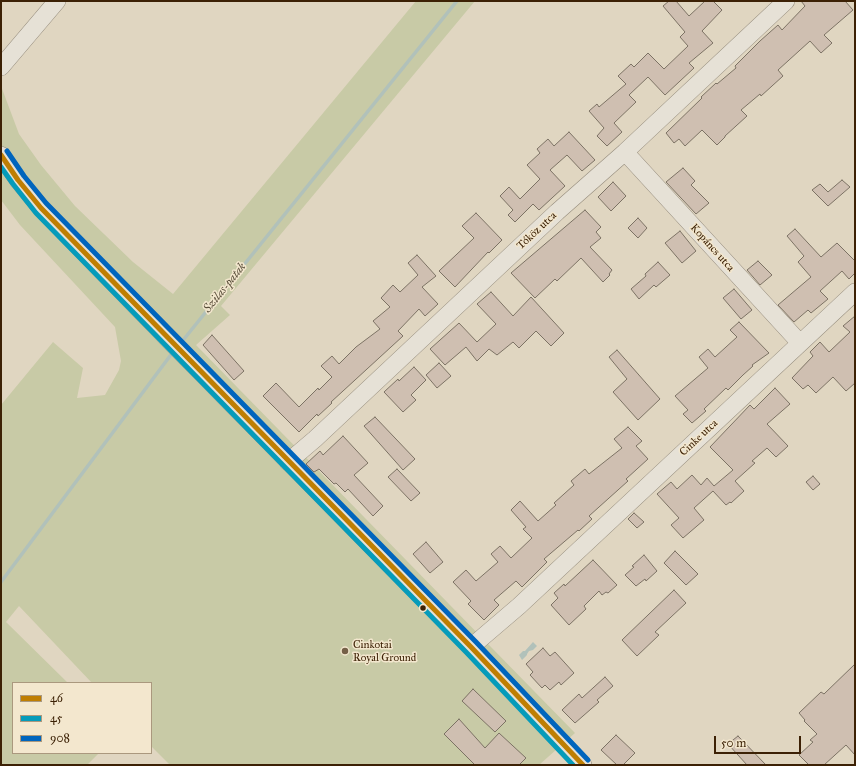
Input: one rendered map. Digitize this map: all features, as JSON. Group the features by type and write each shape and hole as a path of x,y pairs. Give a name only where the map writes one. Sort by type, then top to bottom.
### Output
{"street":[{"path":"1,67 57,1"},
{"name":"Tóköz utca","path":"288,462 315,440 557,212 625,152 786,1"},
{"name":"Kopáncs utca","path":"625,152 800,344"},
{"path":"1,155 18,180 41,208 168,340 471,647 583,765"},
{"name":"Cinke utca","path":"471,647 519,606 855,292"}],"green space":[{"path":"416,1 475,1 221,306 230,315 196,345 575,733 539,765 170,765 152,747 152,682 91,682 19,606 6,622 67,682 12,682 12,754 98,754 87,765 1,765 1,405 53,342 83,368 77,398 105,395 119,370 121,361 115,327 20,225 1,200 1,86 19,134 41,165 75,206 133,262 173,294"}],"shaded area":[{"path":"533,642 537,646 533,650 529,651 522,660 519,655"}],"building":[{"path":"669,1 676,1 689,16 705,1 713,1 722,10 702,31 713,43 689,63 694,68 665,95 648,77 629,95 636,102 614,123 622,132 607,146 597,136 604,128 589,111 597,104 599,107 626,84 618,76 631,64 634,67 648,53 664,69 688,46 680,37 685,32 663,6"},
{"path":"801,1 845,1 853,10 824,35 832,43 821,53 810,41 778,70 783,76 761,96 760,94 741,110 747,116 717,145 702,130 685,146 679,139 674,143 666,133 716,83 717,84 736,68 735,66 778,25 782,30 805,6"},
{"path":"569,132 595,160 582,171 567,155 550,170 565,186 539,210 533,204 515,222 508,215 513,210 500,196 509,187 520,199 540,179 527,165 540,153 537,149 548,139 554,146"},
{"path":"683,168 695,181 691,185 709,203 696,214 666,182"},
{"path":"842,180 850,187 828,206 812,190 820,184 828,192"},
{"path":"613,182 626,196 611,211 598,197"},
{"path":"585,210 601,227 596,232 601,238 590,247 612,270 609,274 610,275 603,282 581,258 557,281 555,279 535,298 511,273"},
{"path":"476,213 502,240 489,253 488,252 455,287 439,271 474,238 462,226"},
{"path":"638,218 647,228 638,238 628,228"},
{"path":"795,229 821,257 837,243 855,261 855,273 849,279 842,271 820,291 828,299 811,313 808,310 794,322 778,305 811,277 798,262 804,256 787,236"},
{"path":"680,231 696,251 682,263 665,243"},
{"path":"417,255 436,276 422,287 438,304 425,316 419,309 398,331 403,336 299,432 263,396 276,383 299,407 318,388 319,390 332,377 321,366 332,356 339,364 356,347 380,329 373,321 390,307 381,298 393,285 400,292 418,275 408,263"},
{"path":"758,261 772,275 760,285 747,270"},
{"path":"658,262 670,275 656,287 654,285 639,299 631,289 646,276 645,274"},
{"path":"734,289 752,310 741,319 723,298"},
{"path":"491,292 513,316 531,297 564,333 551,346 536,331 519,348 513,342 497,355 489,349 477,361 466,347 445,365 430,349 459,323 477,342 496,324 477,304"},
{"path":"855,316 855,383 846,391 833,377 816,393 808,385 803,389 792,378 813,356 810,352 820,342 829,352 850,332 843,326"},
{"path":"739,322 769,353 752,365 753,366 728,390 726,388 704,409 706,411 692,423 683,414 688,410 675,396 708,368 699,357 708,349 715,357 737,337 730,330"},
{"path":"212,335 244,371 234,380 203,345"},
{"path":"617,350 660,399 638,420 613,392 627,379 609,357"},
{"path":"439,363 451,376 437,388 426,375"},
{"path":"414,367 426,380 411,395 416,400 403,412 384,392"},
{"path":"775,388 790,404 767,424 788,446 776,457 767,448 752,461 755,463 735,481 744,491 731,503 730,502 726,505 713,491 694,508 704,520 683,538 671,525 679,518 657,494 671,482 677,489 692,475 701,485 707,478 714,486 733,470 710,447 750,405 754,409"},
{"path":"375,417 415,459 403,470 364,426"},
{"path":"628,427 642,441 636,446 648,459 626,479 628,481 589,516 592,519 544,559 547,562 522,587 516,581 494,600 499,605 484,620 468,604 471,601 453,582 466,570 476,581 498,562 491,554 500,546 511,558 532,538 523,529 526,527 511,510 520,501 538,521 556,505 554,503 574,485 571,481 585,469 589,474 622,448 614,439"},
{"path":"343,436 368,463 354,475 383,506 373,516 348,489 345,492 336,483 334,484 319,469 314,472 306,464 320,451 323,455"},
{"path":"397,469 420,493 411,501 388,477"},
{"path":"813,476 820,484 813,490 806,482"},
{"path":"634,513 644,522 637,528 628,519"},
{"path":"426,542 443,562 430,573 413,554"},
{"path":"675,551 698,574 686,585 664,563"},
{"path":"644,555 657,571 646,581 645,579 636,586 625,575"},
{"path":"593,560 617,585 608,593 606,592 602,595 599,591 584,606 586,609 569,625 551,605 558,598 554,593 564,584 565,586"},
{"path":"674,590 686,603 655,632 659,635 637,656 622,640"},
{"path":"543,648 550,656 555,652 574,673 561,685 559,682 550,690 545,685 542,688 530,675 533,672 526,664"},
{"path":"855,664 855,755 846,745 824,765 809,765 799,755 813,742 810,740 817,734 804,721 805,720 799,713 821,692 824,694"},
{"path":"605,677 613,686 597,700 599,702 575,723 562,710 579,694 582,698"},
{"path":"473,689 506,721 495,732 462,701"},
{"path":"459,719 485,748 499,733 526,758 519,765 475,765 444,734"},
{"path":"616,735 635,753 623,765 617,765 601,750"},
{"path":"738,736 766,765 747,765 728,744"}],"waterway":[{"name":"Szilas-patak","path":"180,344 457,1"},
{"name":"Szilas-patak","path":"1,582 173,352"}],"transit line":[{"name":"908","path":"7,151 24,176 46,203 476,642 588,760"},
{"name":"46","path":"1,155 18,180 41,208 471,647 583,765"},
{"name":"45","path":"1,167 36,213 466,652 573,765"}],"place":[{"name":"Cinkotai Royal Ground","path":"345,651"}]}
